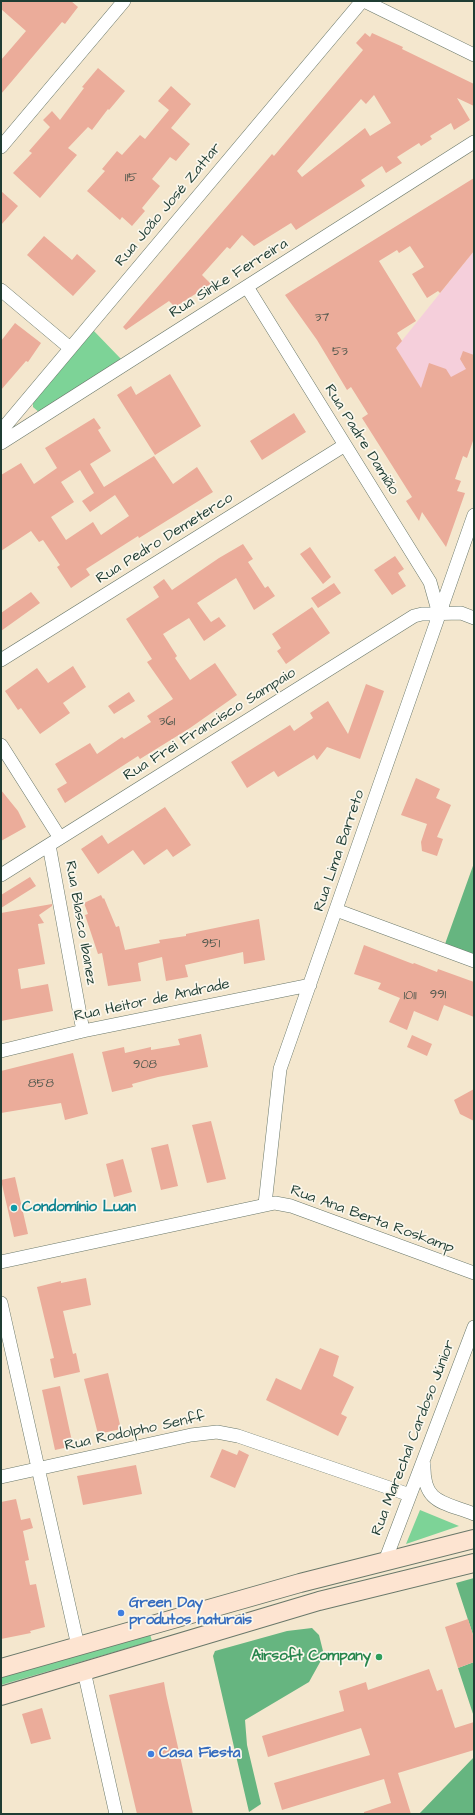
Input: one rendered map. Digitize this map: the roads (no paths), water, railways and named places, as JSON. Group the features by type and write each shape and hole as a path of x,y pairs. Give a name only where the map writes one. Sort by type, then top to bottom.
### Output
{"main road":[{"path":"1,1668 292,1585 474,1539"},
{"path":"1,1696 319,1601 474,1563"}],"street":[{"path":"4,138 124,1"},
{"path":"363,1 474,55"},
{"name":"Rua João José Zattar","path":"1,431 363,1"},
{"name":"Rua Sinke Ferreira","path":"1,443 474,142"},
{"name":"Rua Padre Damião","path":"247,287 430,582 439,614"},
{"path":"1,290 70,348"},
{"name":"Rua Pedro Demeterco","path":"1,660 345,445"},
{"name":"Rua Lima Barreto","path":"265,1204 280,1069 474,515"},
{"name":"Rua Frei Francisco Sampaio","path":"1,875 414,616 422,614 461,613 474,618"},
{"path":"1,745 60,838"},
{"name":"Rua Blasco Ibanez","path":"49,845 83,1031"},
{"path":"336,910 474,961"},
{"name":"Rua Heitor de Andrade","path":"1,1051 83,1031 310,985"},
{"name":"Rua Ana Berta Roskamp","path":"1,1262 275,1203 292,1206 474,1273"},
{"path":"1,1303 78,1646"},
{"name":"Rua Marechal Cardoso Júnior","path":"385,1561 424,1462 474,1327"},
{"name":"Rua Rodolpho Senff","path":"1,1477 191,1435 217,1432 238,1436 410,1495"},
{"path":"424,1462 425,1485 432,1496 474,1514"},
{"path":"84,1671 116,1814"}],"place":[{"name":"Condomínio Luan","path":"14,1208"},
{"name":"Green Day produtos naturais","path":"121,1613"},
{"name":"Airsoft Company","path":"379,1657"},
{"name":"Casa Fiesta","path":"151,1754"}]}
